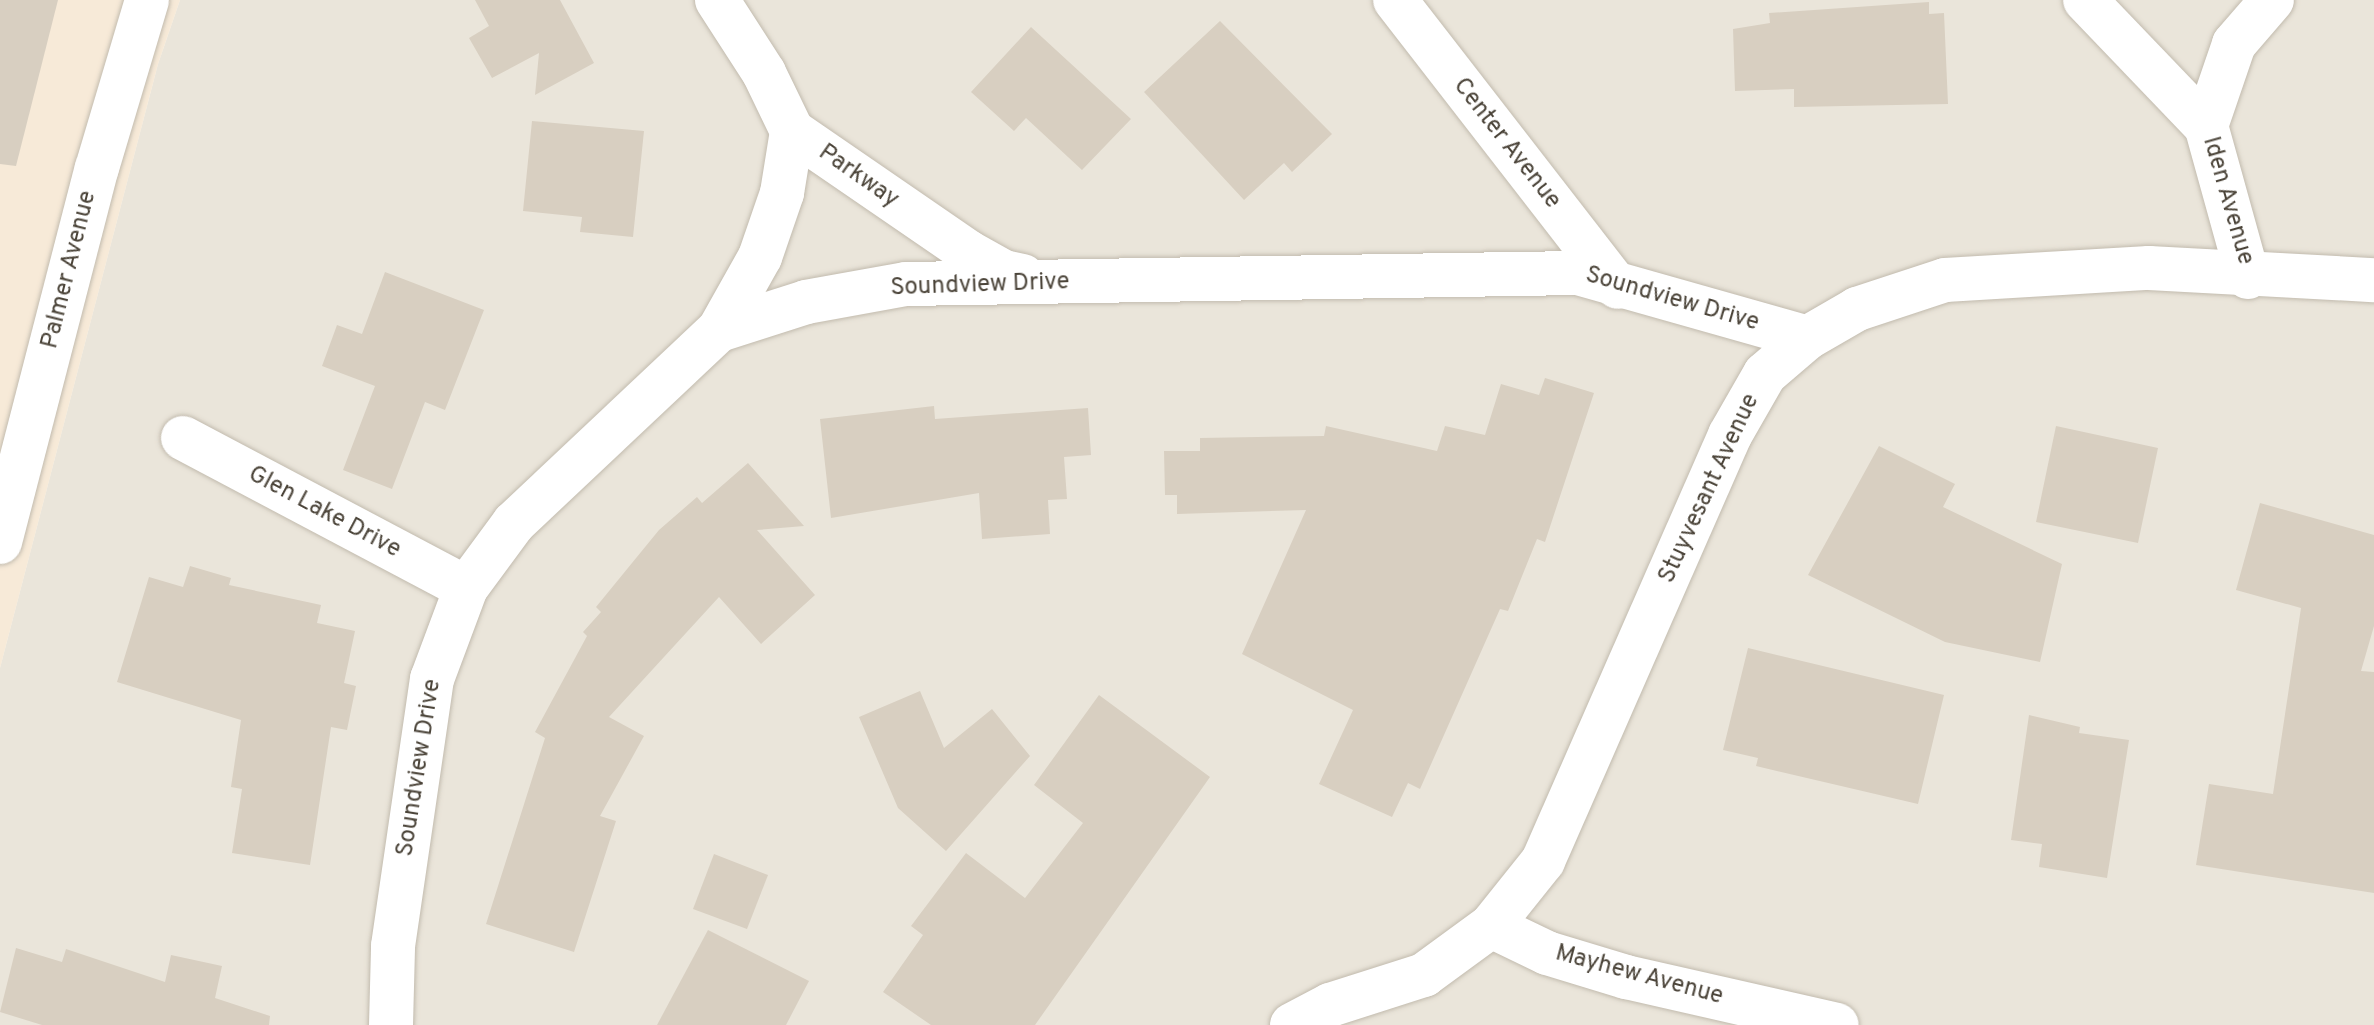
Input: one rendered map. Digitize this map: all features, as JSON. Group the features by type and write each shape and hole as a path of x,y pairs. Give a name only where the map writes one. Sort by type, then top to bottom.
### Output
{"street":[{"name":"Palmer Avenue","path":"0,542 97,168 147,0"},
{"name":"Parkway","path":"717,0 764,73 792,131 968,252 1004,272 1061,283"},
{"name":"Center Avenue","path":"1395,0 1618,287"},
{"path":"2085,0 2206,126"},
{"name":"Iden Avenue","path":"2248,277 2206,126 2234,44 2272,0"},
{"path":"719,330 760,257 782,193 792,131"},
{"name":"Stuyvesant Avenue","path":"1292,1025 1330,1005 1424,975 1491,926 1543,861 1730,435 1765,374 1807,338 1857,309 1945,280 2149,268 2248,277 2374,280"},
{"name":"Soundview Drive","path":"391,1025 393,946 432,679 466,588 514,523 719,330 806,302 906,284 1578,273 1618,287 1807,338"},
{"name":"Glen Lake Drive","path":"183,438 466,588"},
{"name":"Mayhew Avenue","path":"1491,926 1547,953 1626,977 1837,1025"}],"shaded area":[{"path":"0,0 180,0 158,64 0,668"},
{"path":"180,0 2374,0 2374,1025 0,1025 0,668 158,64"}],"building":[{"path":"0,0 58,0 16,166 0,164"},
{"path":"475,0 560,0 594,63 535,95 539,53 492,78 469,38 489,26"},
{"path":"1929,2 1929,14 1944,13 1948,104 1794,107 1794,89 1735,91 1733,29 1770,23 1769,13"},
{"path":"1220,21 1332,134 1292,172 1284,163 1244,200 1144,92"},
{"path":"1031,27 1131,119 1082,170 1026,118 1014,131 971,92"},
{"path":"532,121 644,131 633,237 580,232 582,217 523,211"},
{"path":"385,272 484,310 445,410 425,402 392,489 343,470 375,386 322,366 337,325 362,334"},
{"path":"1545,378 1594,393 1545,542 1537,539 1508,611 1500,609 1420,789 1408,783 1392,817 1319,784 1353,710 1242,654 1306,510 1177,514 1177,495 1165,495 1164,451 1200,451 1200,438 1324,436 1326,426 1437,451 1445,426 1485,435 1501,384 1539,395"},
{"path":"934,406 935,419 1088,408 1091,455 1064,457 1067,499 1048,500 1050,534 982,539 979,493 831,518 820,419"},
{"path":"2056,426 2158,448 2138,543 2036,522"},
{"path":"1879,446 1955,484 1943,507 2062,564 2040,662 1945,642 1808,575"},
{"path":"748,463 804,526 757,530 815,595 761,644 719,597 609,717 644,736 600,816 616,821 574,952 486,924 545,738 535,732 587,636 583,632 601,612 596,607 659,530 697,497 702,503"},
{"path":"2260,503 2374,535 2374,626 2361,671 2374,672 2374,893 2196,865 2209,784 2273,794 2301,608 2236,590"},
{"path":"190,566 231,578 229,585 321,605 317,623 355,631 344,683 356,686 347,730 331,727 310,865 232,853 242,789 231,787 241,720 117,682 149,577 183,587"},
{"path":"1748,648 1944,695 1918,804 1756,766 1758,758 1723,750"},
{"path":"920,691 944,748 992,709 1030,756 946,851 898,808 859,717"},
{"path":"1099,695 1210,777 1035,1025 931,1025 883,992 923,935 911,926 966,853 1025,898 1083,823 1034,785"},
{"path":"2029,715 2080,727 2079,733 2129,740 2107,878 2039,867 2042,844 2011,840"},
{"path":"714,854 768,875 747,929 693,909"},
{"path":"708,930 809,981 786,1025 657,1025"},
{"path":"16,948 62,962 66,949 165,982 171,955 222,966 215,998 270,1016 269,1025 42,1025 0,1012"}]}
